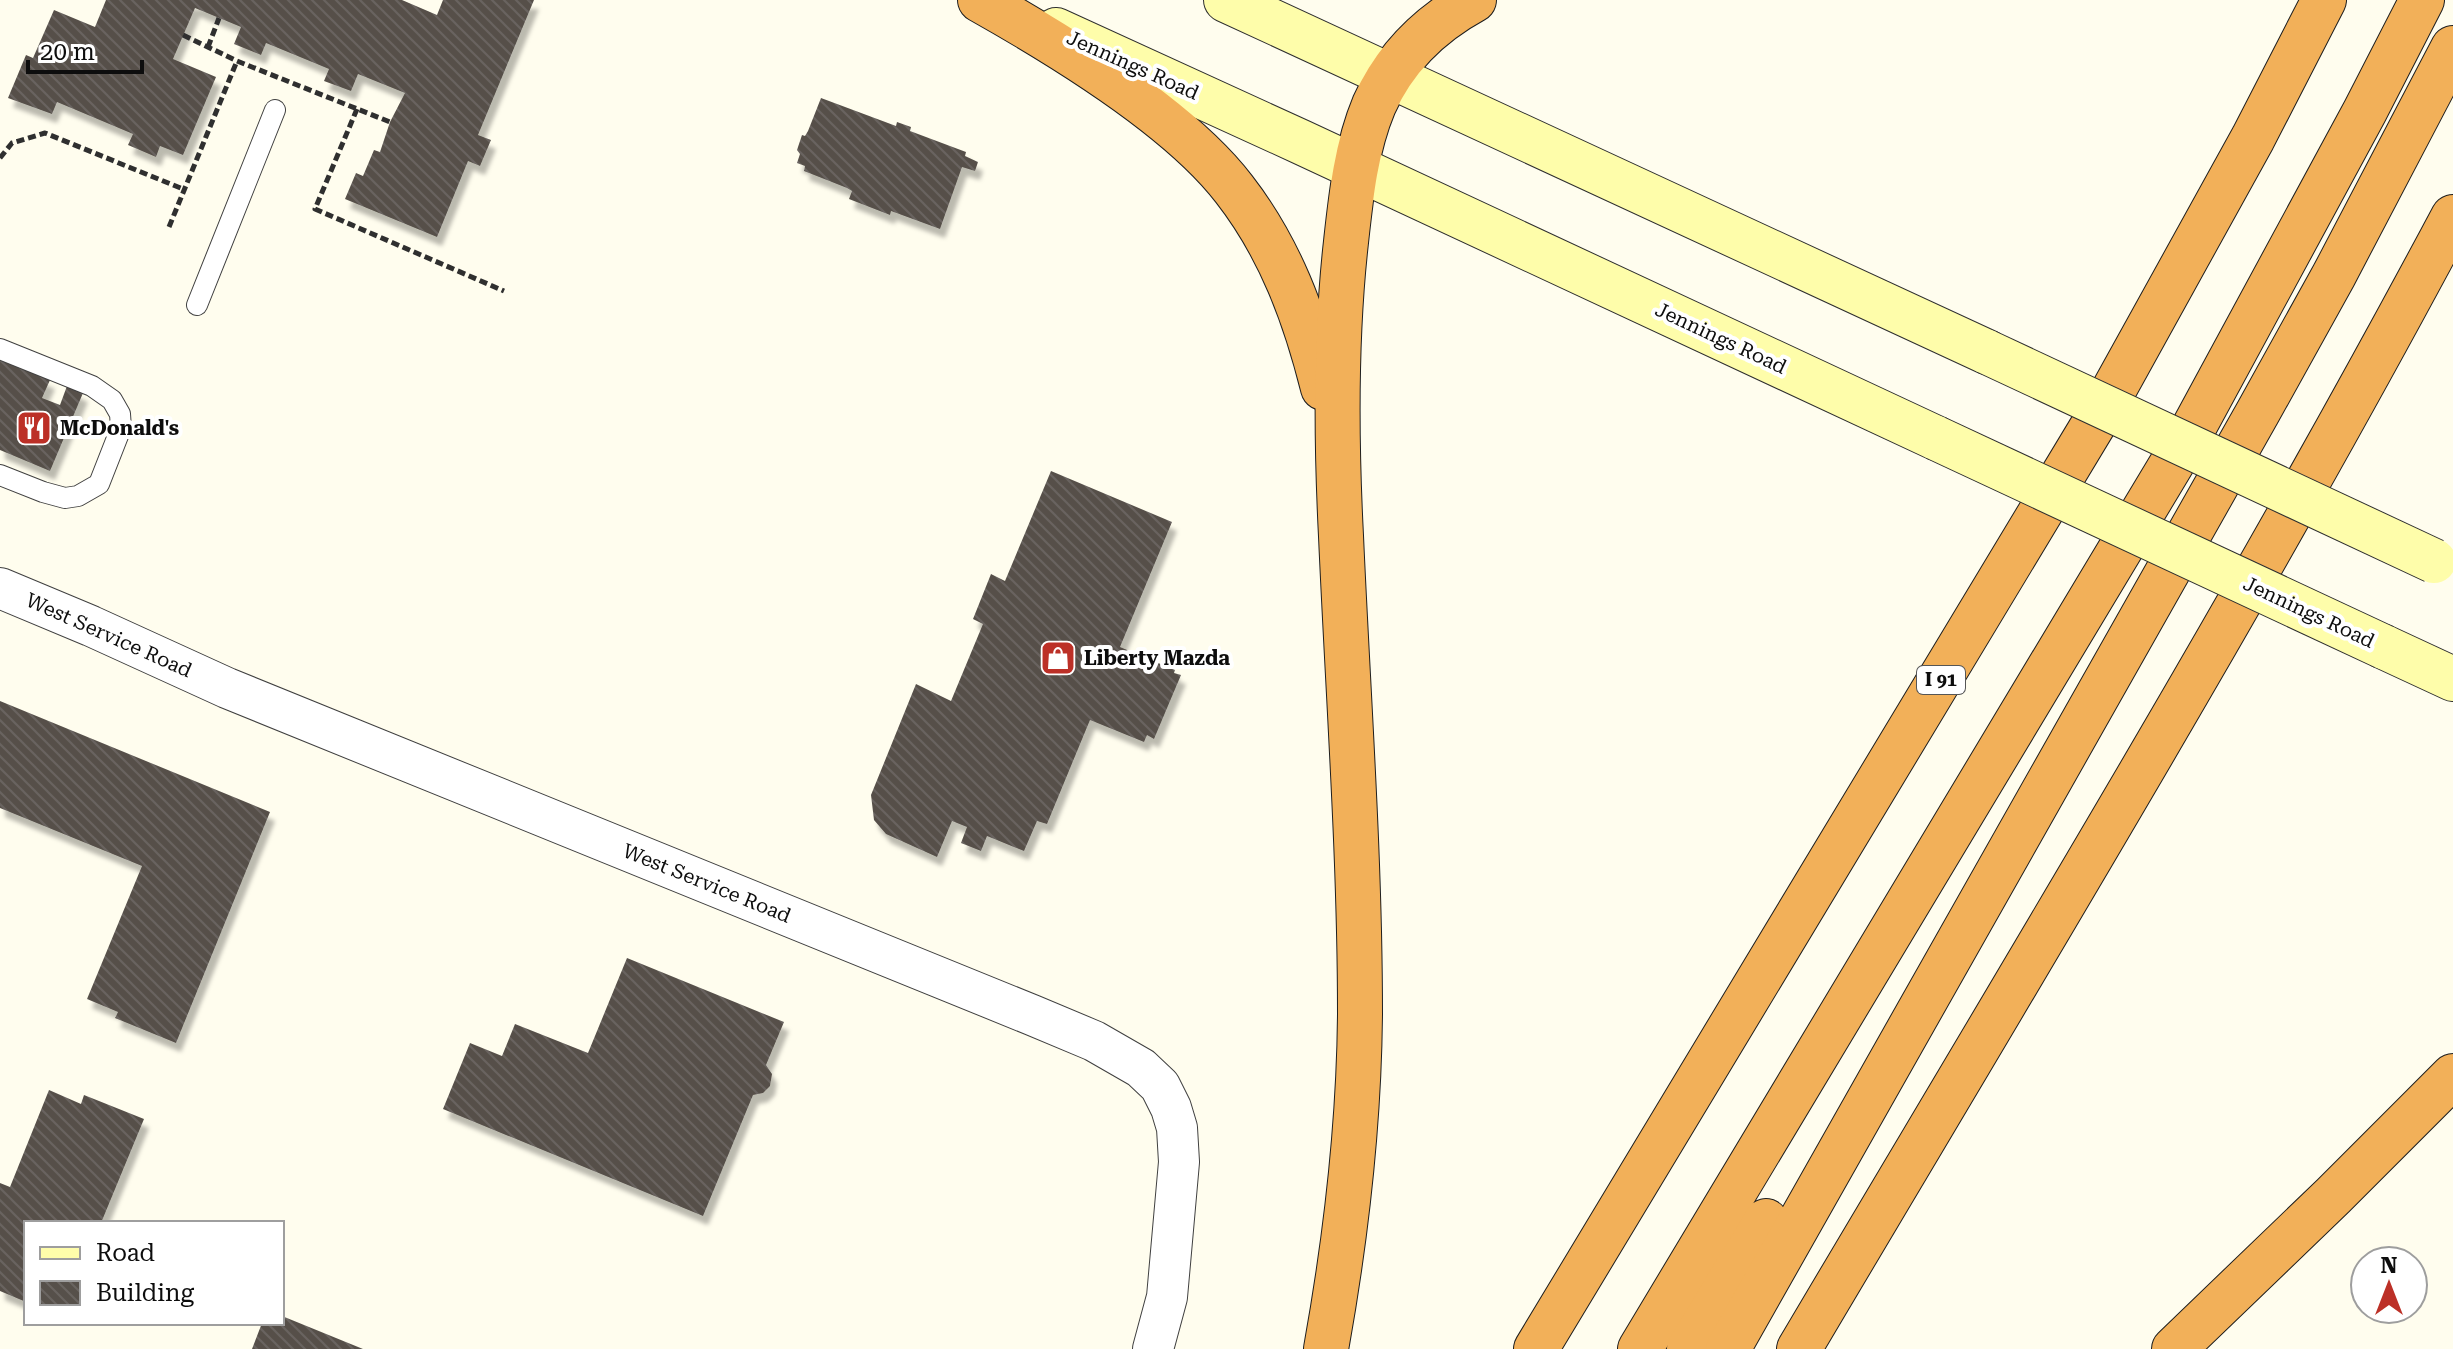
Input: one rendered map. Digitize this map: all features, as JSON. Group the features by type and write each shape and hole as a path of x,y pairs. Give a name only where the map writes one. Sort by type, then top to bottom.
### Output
{"highway":[{"path":"980,0 1125,92 1187,141 1232,186 1267,236 1295,296 1316,361 1337,449"},
{"path":"1326,1349 1349,1201 1360,1015 1337,449 1341,282 1356,167 1375,103 1401,58 1430,29 1474,0"},
{"name":"I 91","path":"1536,1349 2107,402 2253,138 2324,0"},
{"path":"1640,1349 2195,425 2422,0"},
{"path":"1728,1349 2334,275 2453,48"},
{"path":"1799,1349 2249,586 2453,217"},
{"path":"1689,1349 1977,873 2058,766"},
{"path":"2174,1349 2453,1076"}],"main road":[{"name":"Jennings Road","path":"988,0 1356,167 2453,679"},
{"path":"1226,0 2444,565"}],"street":[{"name":"West Service Road","path":"0,588 241,693 1057,1025 1120,1054 1160,1086 1177,1128 1179,1162 1167,1297 1153,1349"}],"lane":[{"path":"197,305 275,110"},
{"path":"0,349 92,386 112,400 120,414 121,428 99,484 78,496 65,498 0,475"}],"path":[{"path":"208,47 219,18"},
{"path":"169,227 237,61"},
{"path":"357,109 315,209 504,291"},
{"path":"0,158 12,143 45,133 183,189"}],"building":[{"path":"106,0 402,0 437,15 443,0 534,0 478,135 491,140 480,166 468,161 437,237 345,199 356,173 363,176 374,150 380,152 390,122 405,93 358,74 351,91 324,81 329,69 266,43 261,55 234,44 241,27 195,8 173,59 216,77 183,155 160,146 156,157 128,145 133,134 57,102 52,114 8,98 26,55 33,58 54,10 95,27"},
{"path":"821,98 896,126 897,122 911,127 910,131 966,152 965,156 978,162 975,171 962,167 940,229 849,199 852,191 804,171 805,166 797,163 800,154 797,150"},
{"name":"McDonald's","path":"0,360 50,380 42,398 60,405 67,386 83,393 50,471 0,450"},
{"name":"Liberty Mazda","path":"1051,471 1172,522 1120,647 1181,675 1154,739 1147,735 1144,742 1090,720 1047,824 1037,821 1024,851 987,836 981,851 961,843 967,827 952,821 937,857 886,834 874,820 871,795 916,684 951,701 983,624 973,619 991,574 1005,581"},
{"path":"0,701 270,812 176,1043 115,1018 118,1012 87,999 142,866 0,808"},
{"path":"627,958 784,1022 766,1065 772,1074 770,1086 763,1093 753,1095 703,1216 443,1109 470,1043 502,1056 515,1024 588,1053"},
{"path":"49,1090 81,1104 84,1095 144,1119 102,1221 24,1221 24,1301 0,1291 0,1183 10,1187"},
{"path":"284,1317 363,1349 252,1349 261,1325 284,1325"}],"place":[{"name":"McDonald's","path":"34,428"},
{"name":"Liberty Mazda","path":"1058,658"}]}
